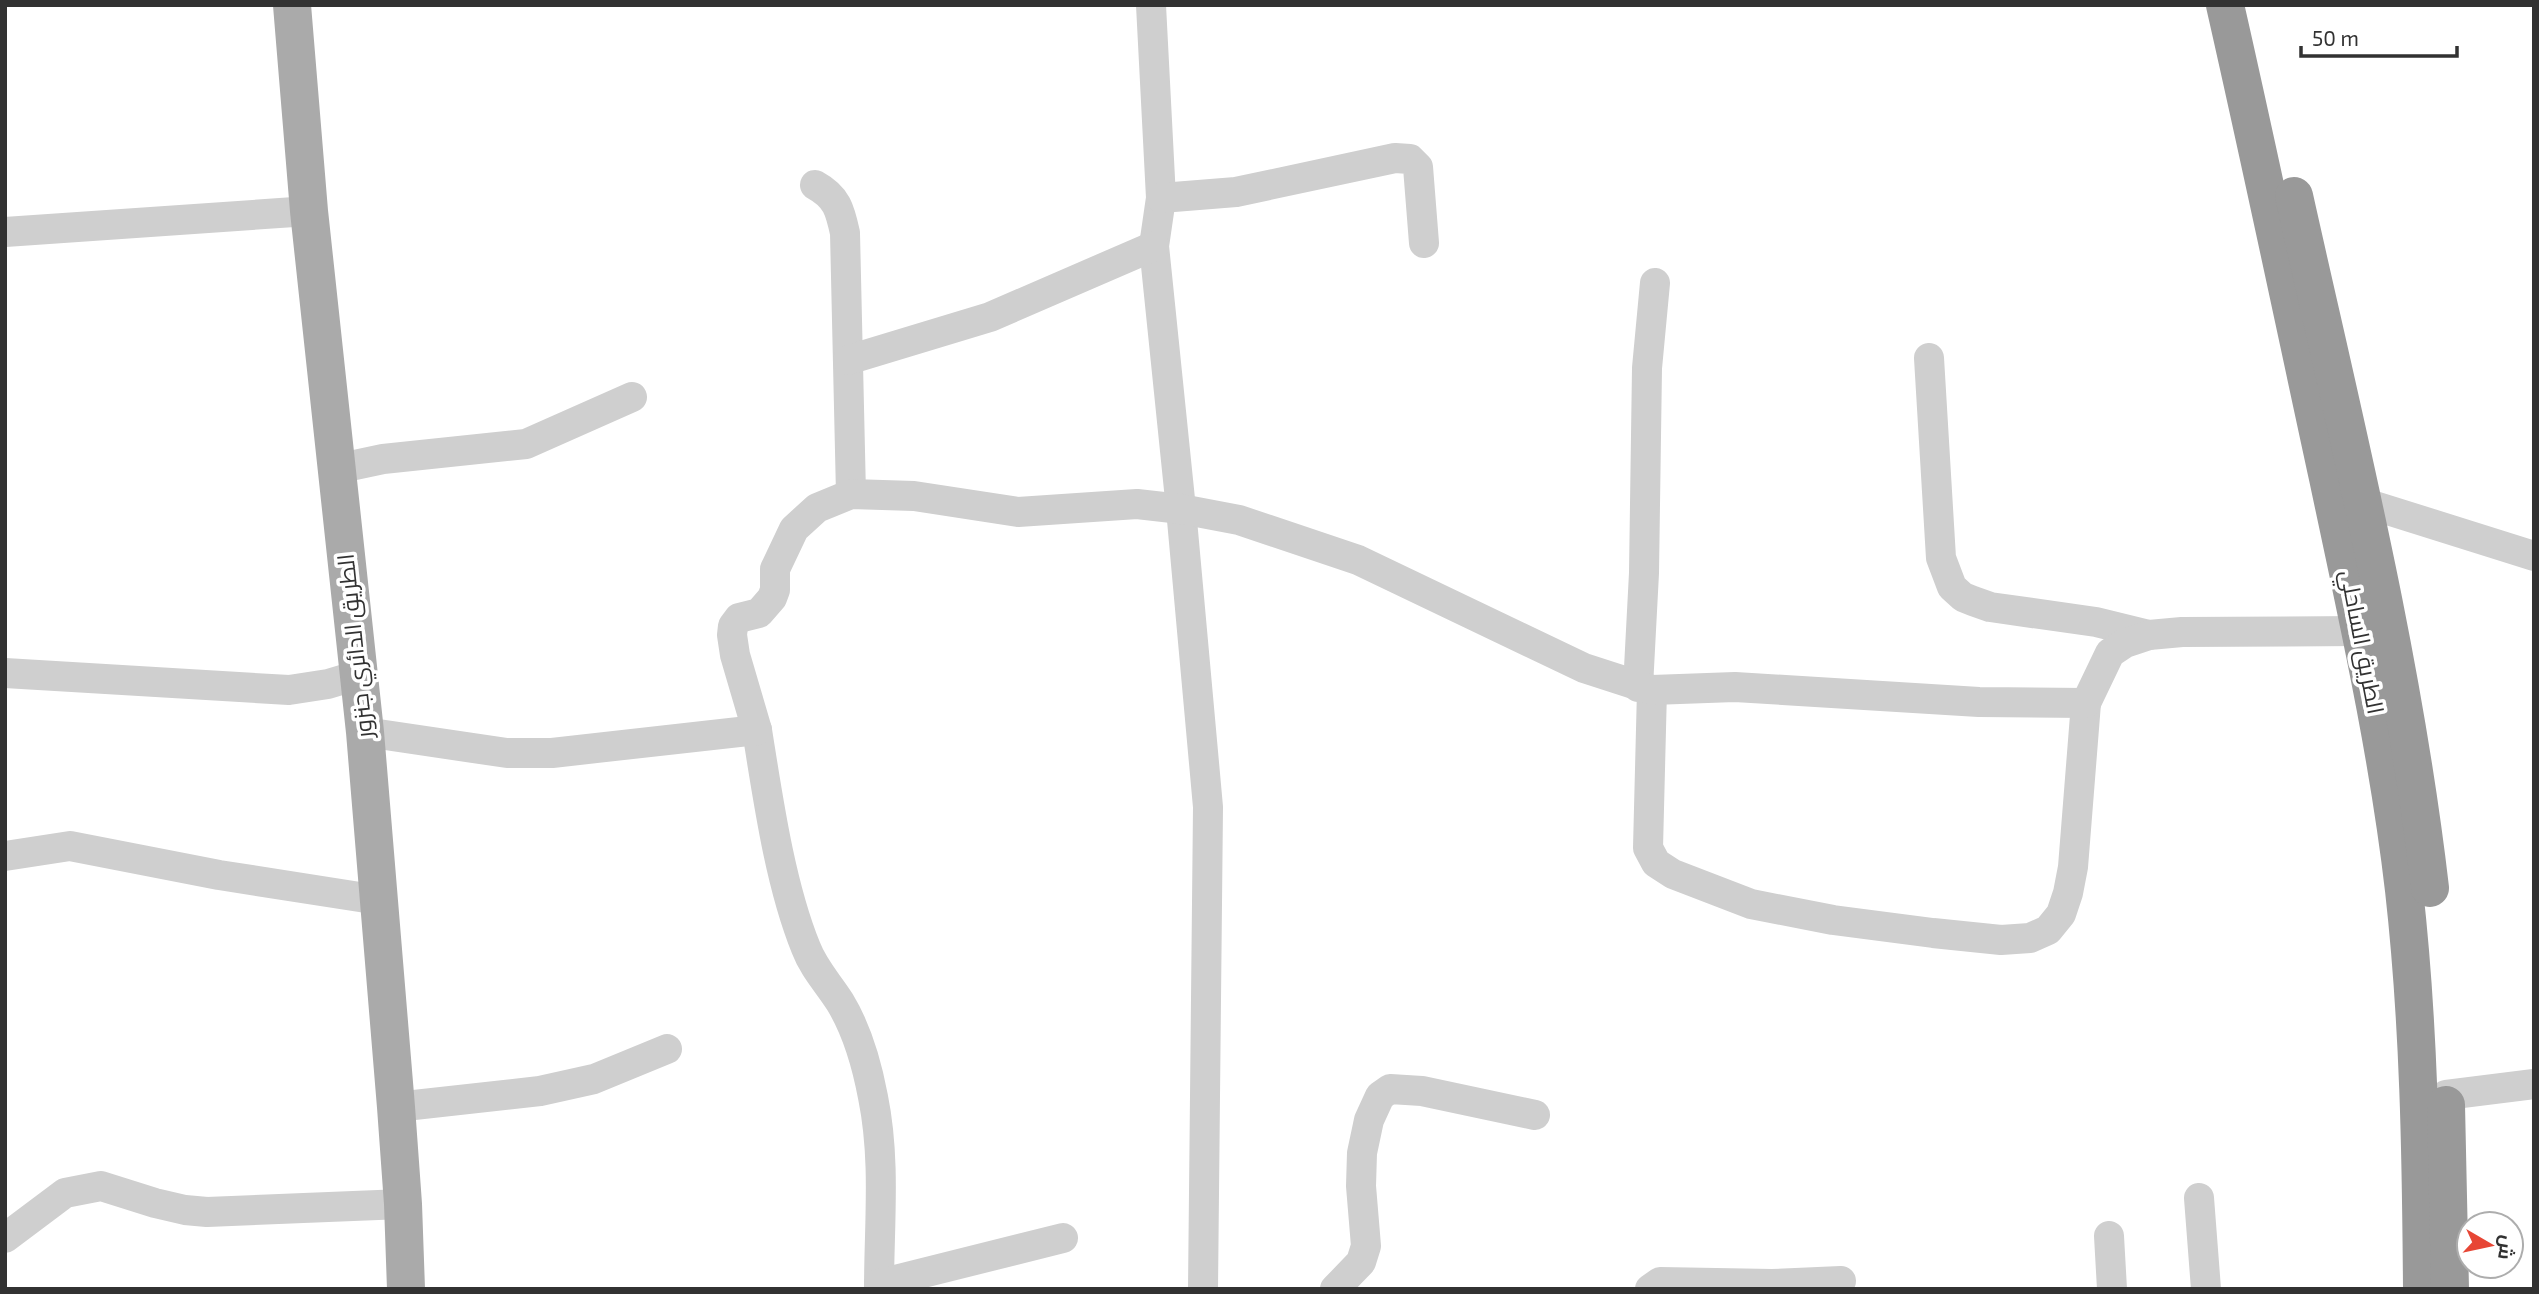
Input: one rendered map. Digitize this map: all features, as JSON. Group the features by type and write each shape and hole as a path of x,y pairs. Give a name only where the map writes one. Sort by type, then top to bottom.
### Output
{"highway":[{"name":"الطريق الساحلي","path":"2225,5 2361,631 2385,759 2404,887 2416,1009 2421,1289"},
{"name":"الطريق الساحلي","path":"2252,5 2362,502 2413,759 2441,991 2450,1289"}],"main road":[{"name":"الطريق الدائري جنزور","path":"292,5 309,211 365,732 396,1107 406,1289"}],"street":[{"path":"1151,5 1161,198 1154,246 1208,807 1203,1289"},
{"path":"1161,198 1236,192 1395,158 1410,159 1418,167 1424,243"},
{"path":"816,185 830,193 841,216 845,233 850,494"},
{"path":"5,232 309,211"},
{"path":"848,359 990,317 1154,246"},
{"path":"1656,283 1647,368 1644,573 1648,848 1656,863 1685,879 1751,904 1833,920 2001,940 2030,938 2048,930 2062,914 2073,867 2086,703 2110,653 2125,643 2149,635 2182,632 2361,631"},
{"path":"1929,358 1941,558 1952,587 1963,597 1990,607 2096,622 2149,635"},
{"path":"336,469 383,459 526,443 632,397"},
{"path":"1063,1238 879,1286 882,1199 879,1132 873,1095 851,1025 841,1004 817,972 806,948 789,892 757,730 735,655 732,635 733,626 739,618 759,613 772,598 775,590 775,569 794,529 817,508 850,494 914,496 1018,512 1137,504 1181,509 1239,520 1358,561 1584,668 1645,688 1735,687 1979,702 2086,703"},
{"path":"2362,502 2534,556"},
{"path":"5,673 289,690 328,684 358,675"},
{"path":"365,732 508,752 552,753 757,730"},
{"path":"5,856 70,846 379,900"},
{"path":"396,1107 540,1091 594,1079 667,1049"},
{"path":"2446,1095 2534,1084"},
{"path":"1335,1289 1362,1262 1366,1247 1361,1186 1362,1153 1369,1120 1380,1096 1390,1089 1422,1091 1535,1115"},
{"path":"5,1238 65,1192 101,1186 155,1203 207,1212 403,1204"},
{"path":"2199,1198 2206,1289"},
{"path":"2109,1236 2112,1289"},
{"path":"1650,1289 1660,1282 1841,1282"}]}
